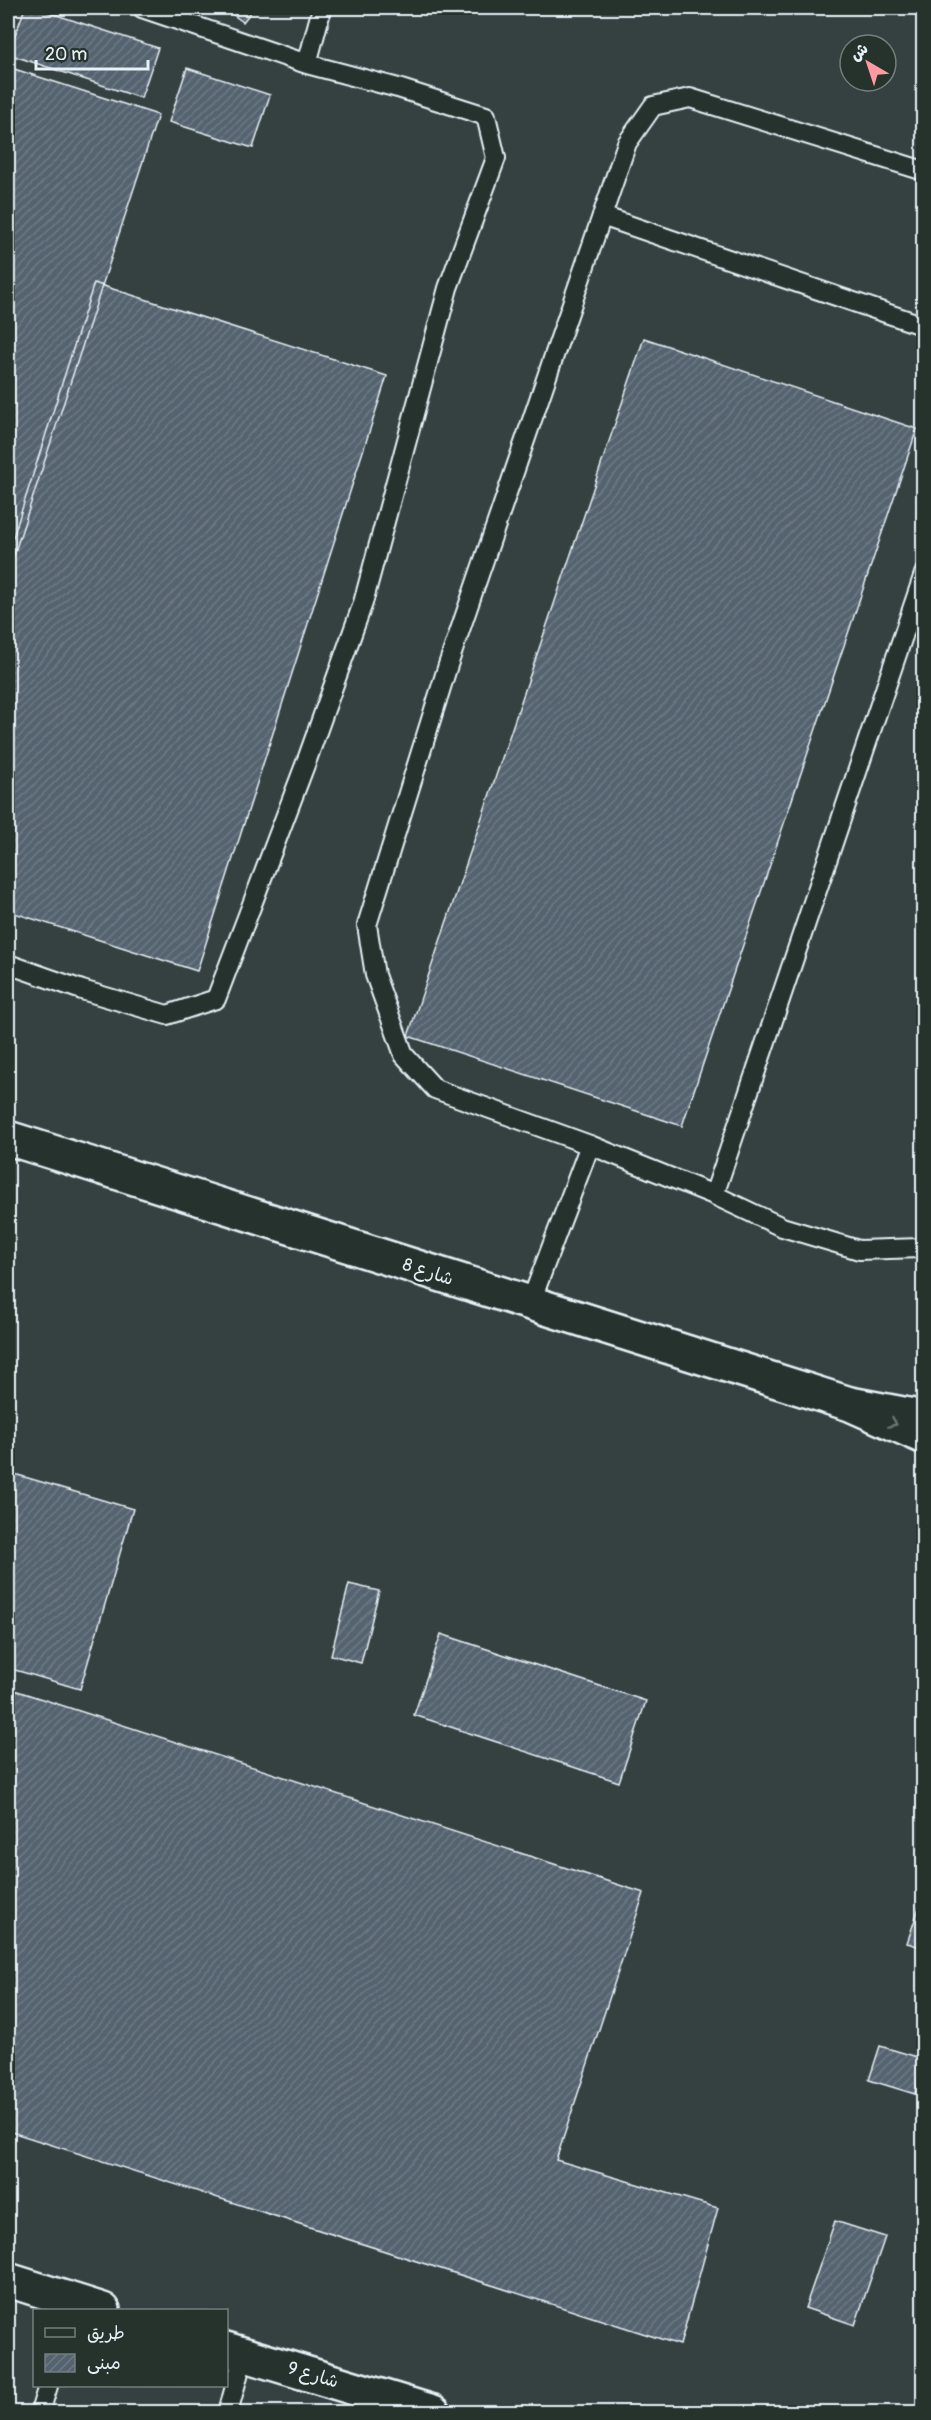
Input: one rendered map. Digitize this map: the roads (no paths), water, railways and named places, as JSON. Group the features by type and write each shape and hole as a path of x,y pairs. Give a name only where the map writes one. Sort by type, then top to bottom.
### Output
{"street":[{"name":"شارع 8","path":"8,1138 850,1404 924,1418"},
{"name":"شارع 8","path":"850,1404 924,1437"},
{"path":"8,2280 70,2306 94,2309"},
{"name":"شارع 9","path":"235,2351 433,2412"}],"lane":[{"path":"8,964 82,990 167,1015 216,999 308,757 363,603 448,288 496,158 486,116 398,88 307,64 142,8"},
{"path":"307,64 322,8"},
{"path":"922,1248 859,1250 782,1227 714,1195 590,1145 435,1089 404,1055 375,975 367,925 448,665 627,143 653,106 690,98 924,171"},
{"path":"602,216 924,326"},
{"path":"714,1195 924,574"},
{"path":"530,1304 590,1145"},
{"path":"228,2412 235,2351"},
{"path":"40,2412 47,2387"}]}
